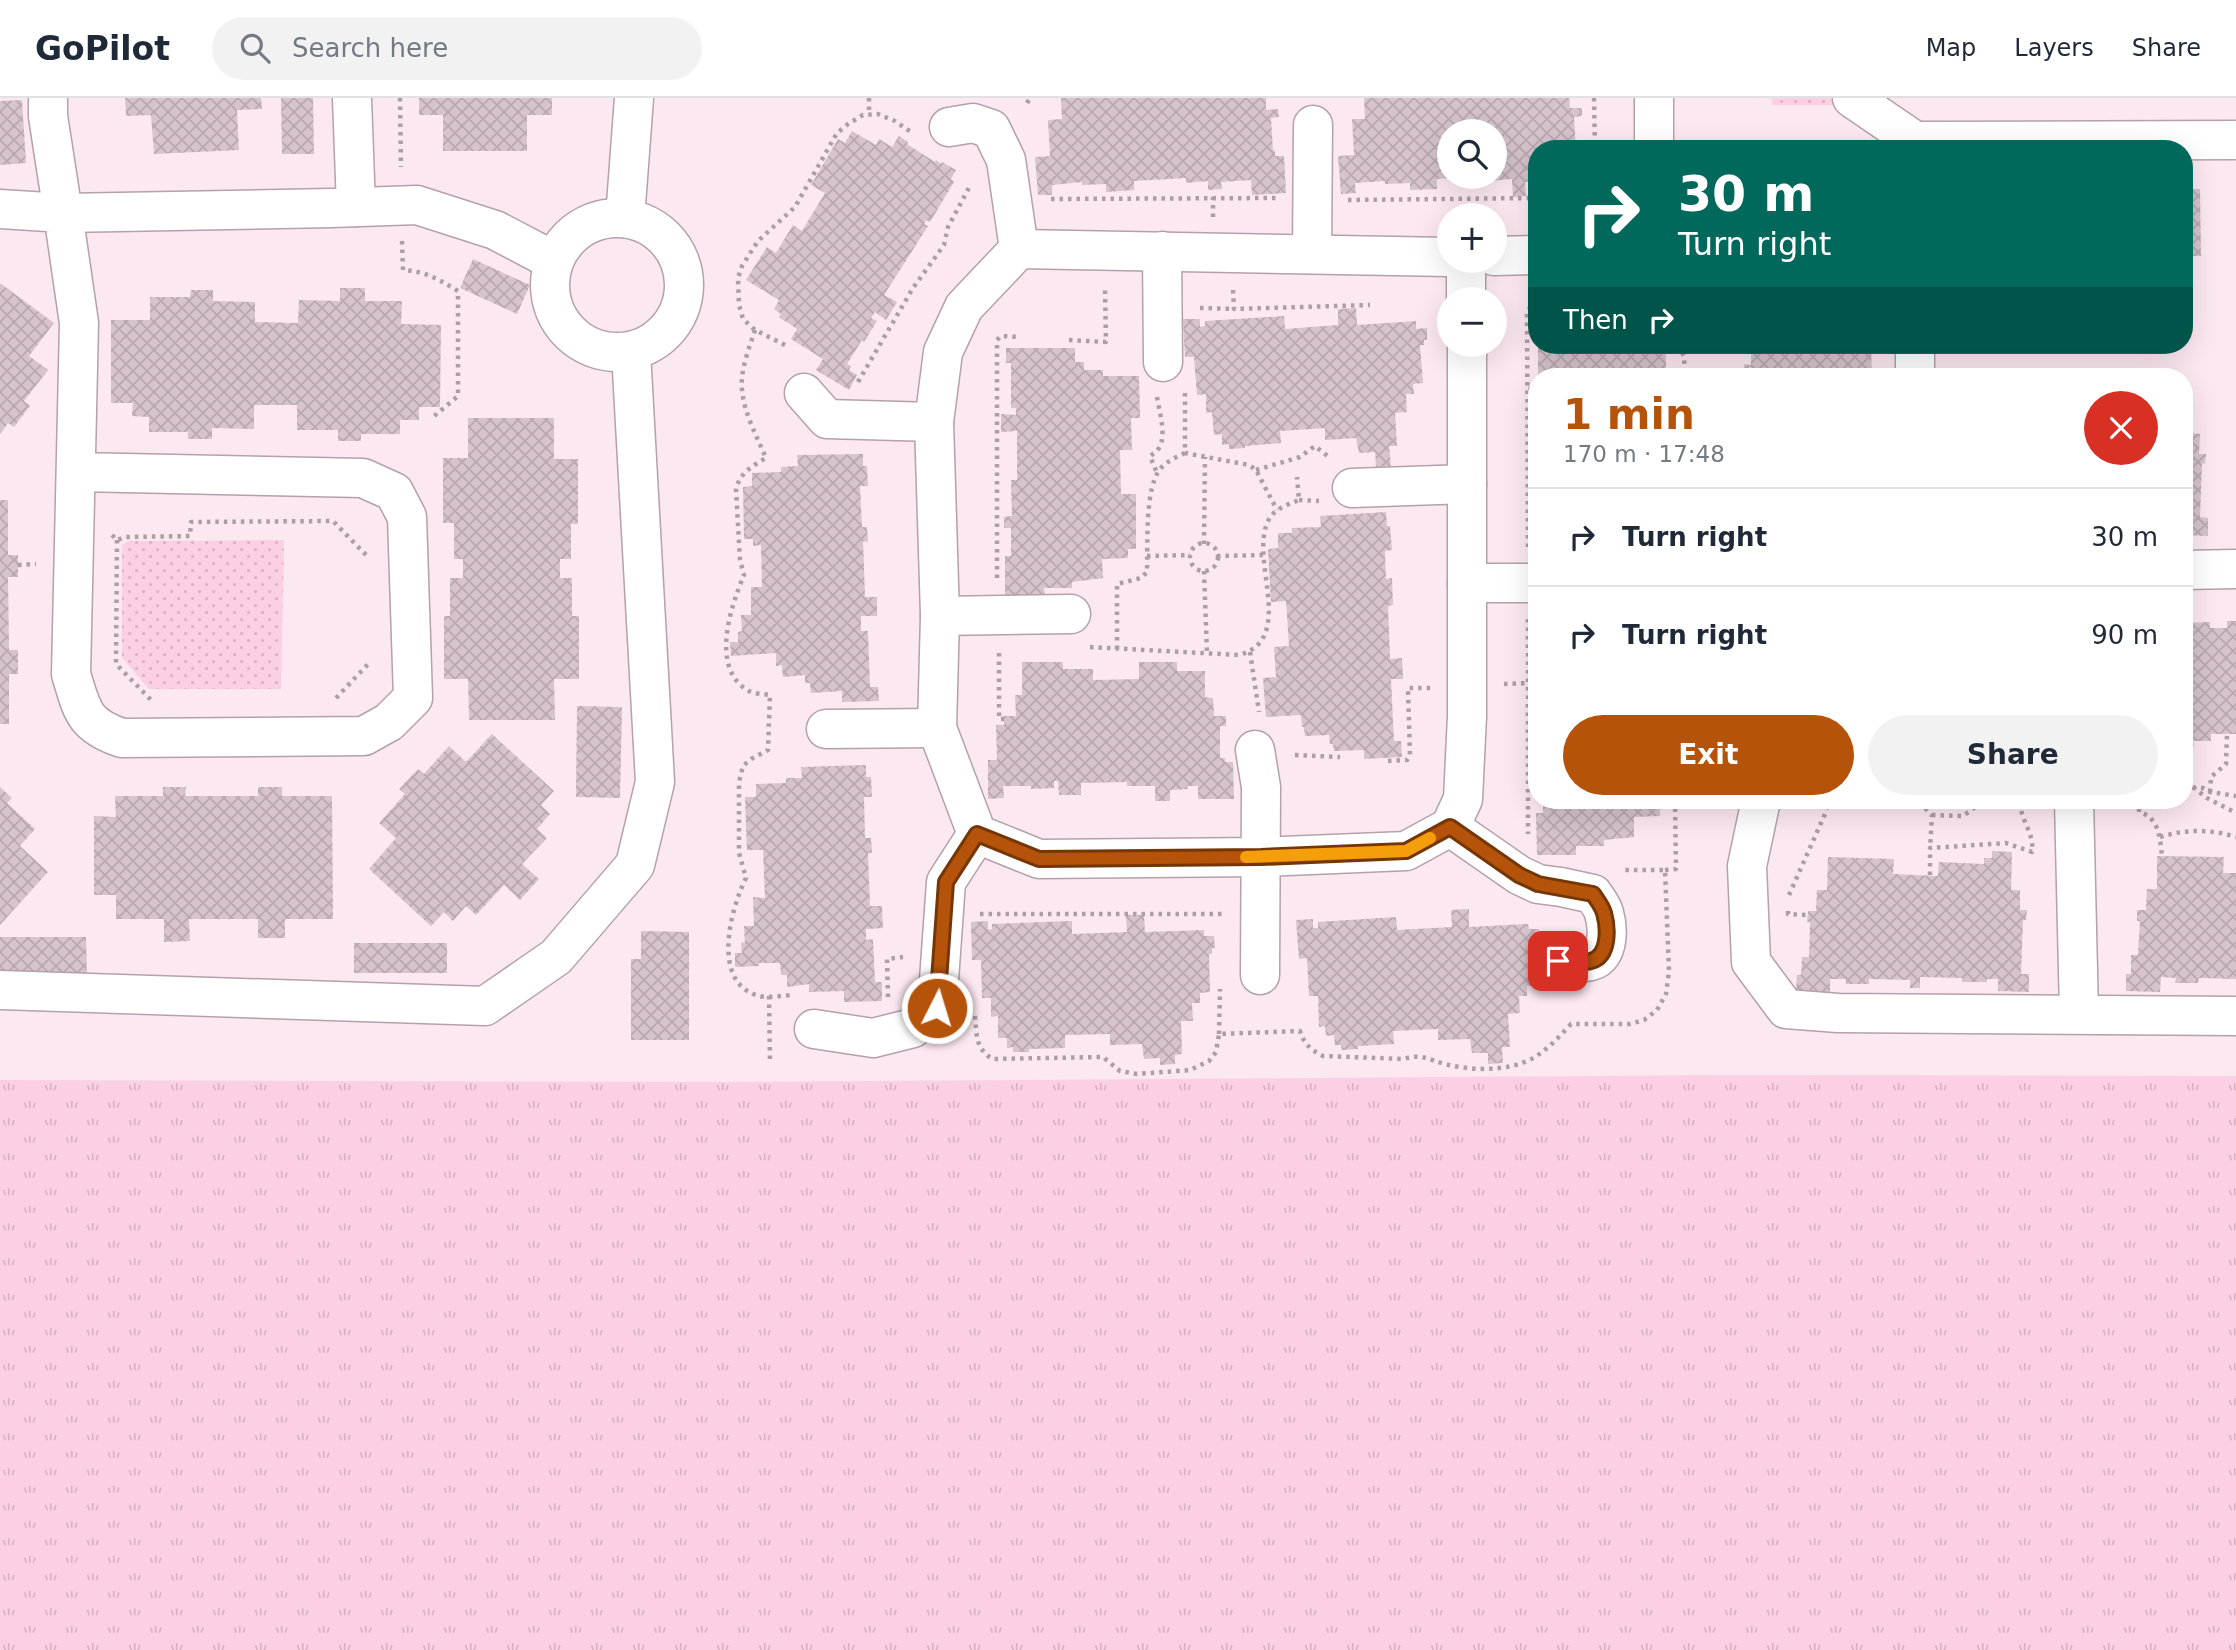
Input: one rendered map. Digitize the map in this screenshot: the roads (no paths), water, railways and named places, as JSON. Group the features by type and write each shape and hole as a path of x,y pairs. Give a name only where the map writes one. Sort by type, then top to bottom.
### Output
{"lane":[{"path":"48,98 48,116 79,323 71,674 82,711 101,731 122,738 364,736 389,722 413,698 407,517 394,492 363,478 77,472"},
{"path":"352,98 356,207"},
{"path":"625,218 634,98"},
{"path":"1654,98 1654,140"},
{"path":"1852,98 1908,140"},
{"path":"949,127 974,123 991,129 1006,160 1019,249"},
{"path":"1312,254 1313,125"},
{"path":"2193,141 2236,140"},
{"path":"0,209 63,213 417,205 495,230 554,261"},
{"path":"625,218 645,224 663,236 676,253 683,272 684,293 679,314 667,331 651,344 631,352 611,353 591,348 573,337 560,321 552,301 550,281 554,261 565,242 583,227 603,219 625,218"},
{"path":"1437,257 1019,249 964,307 943,352 934,422 940,616 937,728 977,834 1039,859 1261,857 1406,851 1450,827 1463,799 1467,716 1467,357"},
{"path":"1162,251 1168,379"},
{"path":"1507,256 1528,255"},
{"path":"0,990 485,1006 556,957 635,865 655,782 631,352"},
{"path":"804,393 827,419 934,422"},
{"path":"1342,474 1467,484"},
{"path":"2193,570 2236,569"},
{"path":"1467,583 1528,579"},
{"path":"940,616 1074,630"},
{"path":"825,729 937,728"},
{"path":"1255,750 1261,787 1260,975"},
{"path":"1759,809 1747,866 1751,962 1786,1009 1838,1013 2236,1016"},
{"path":"2074,809 2080,1014"},
{"path":"1450,827 1519,875 1538,884 1593,894 1603,910 1605,921 1606,942 1601,956 1591,962 1558,961"},
{"path":"810,1012 873,1038 913,1028 937,1008 946,882 977,834"}]}
